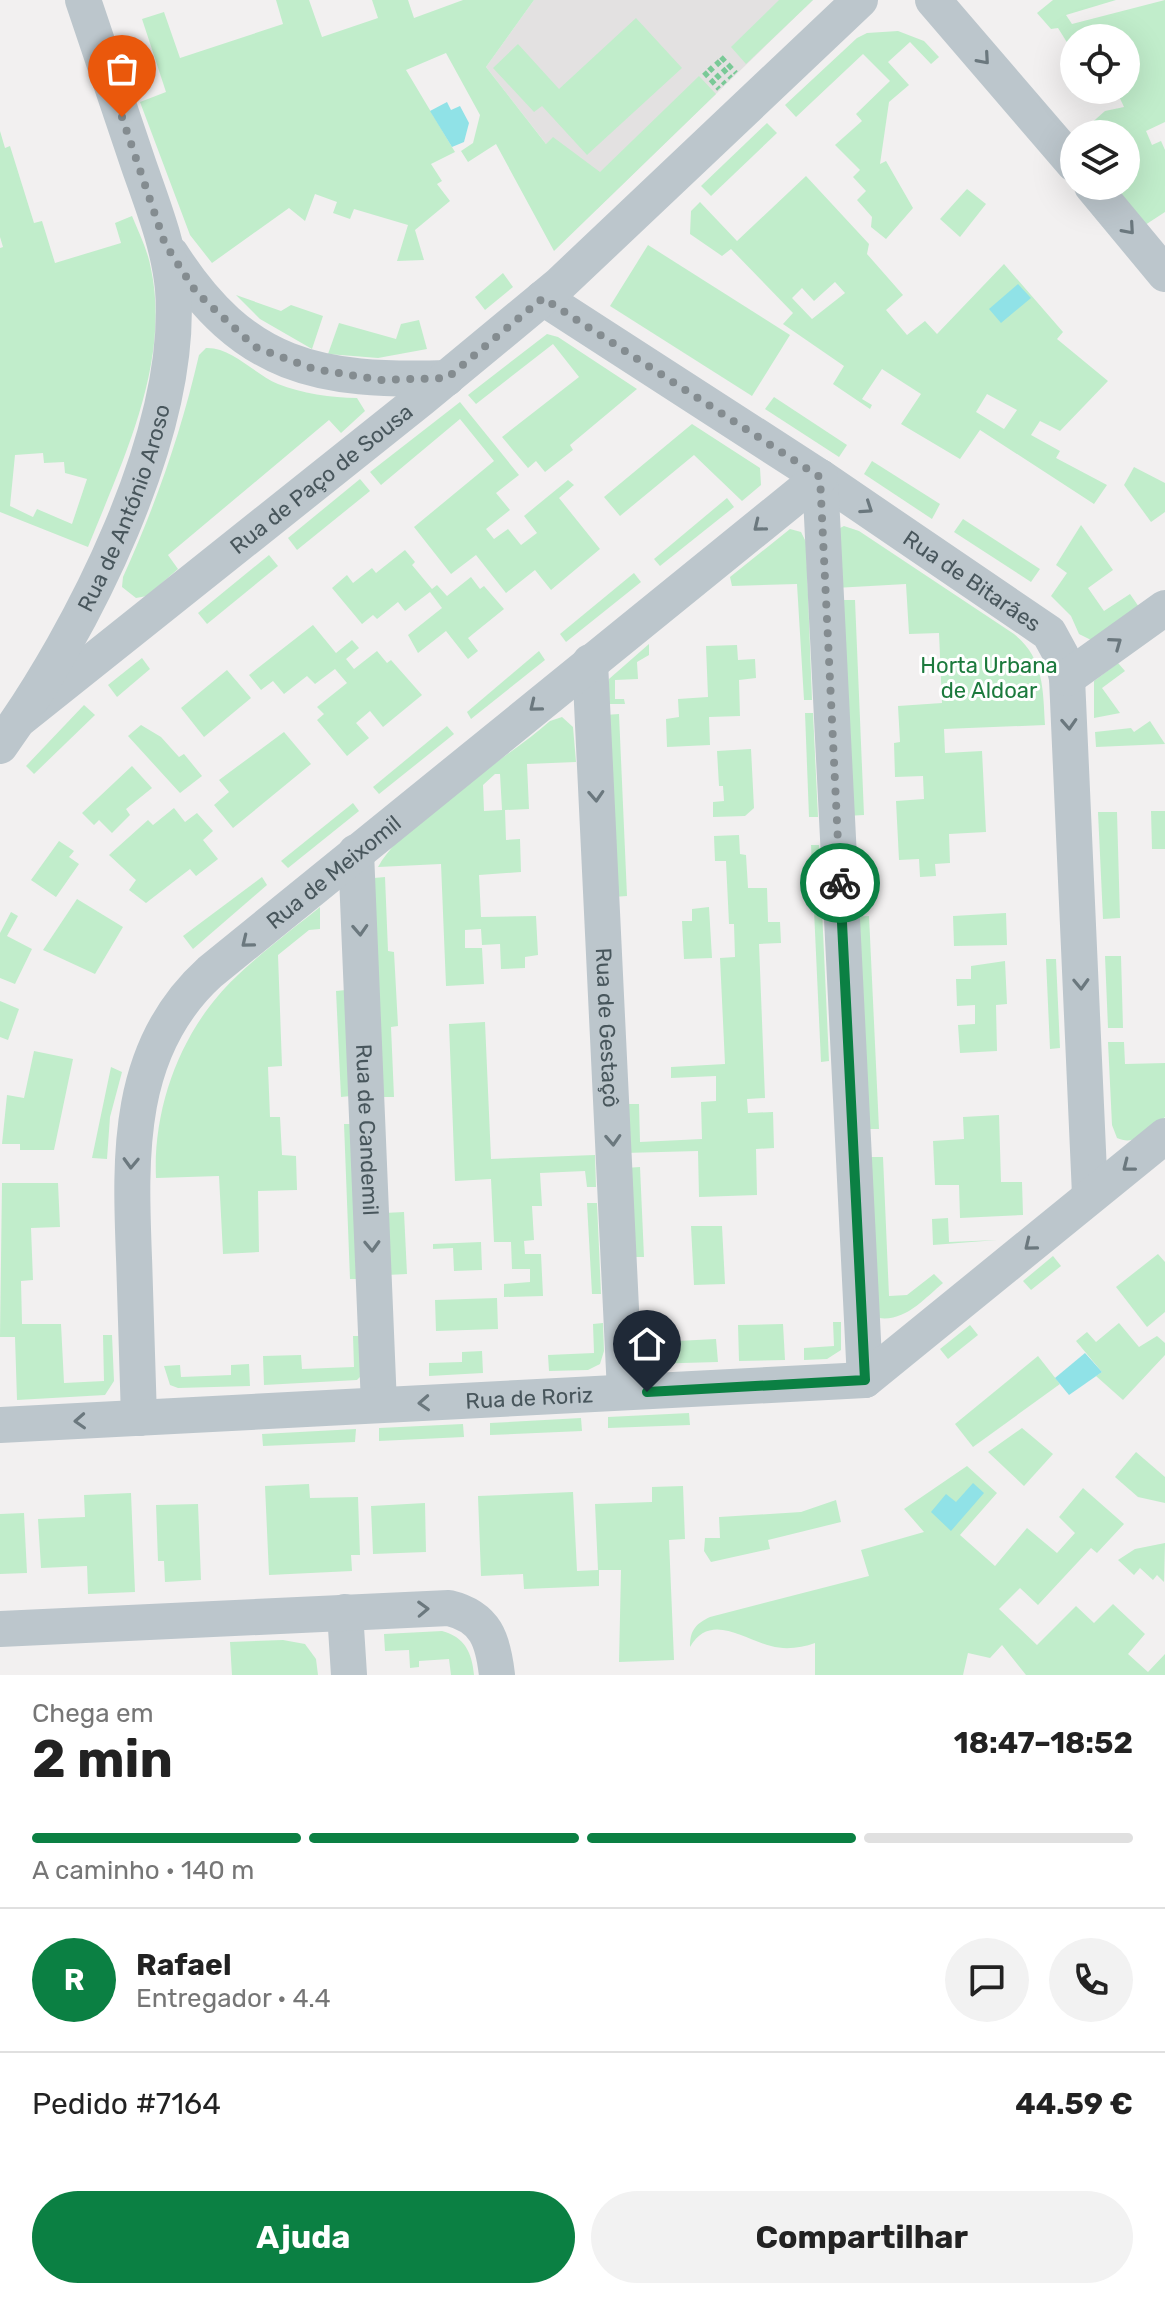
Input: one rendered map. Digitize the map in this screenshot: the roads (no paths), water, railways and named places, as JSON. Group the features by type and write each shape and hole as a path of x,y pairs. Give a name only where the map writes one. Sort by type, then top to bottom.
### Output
{"street":[{"name":"Rua de António Aroso","path":"0,746 69,640 105,568 159,419 169,360 173,290 165,244 83,0"},
{"name":"Rua de Paço de Sousa","path":"21,718 543,298 860,0"},
{"path":"933,0 1060,148"},
{"path":"1104,200 1165,274"},
{"name":"Rua de António Aroso","path":"165,244 196,292 255,347 314,369 381,380 447,378"},
{"name":"Rua de Bitarães","path":"543,298 820,477 1049,633 1061,655 1067,678 1090,1195"},
{"path":"820,477 865,1380"},
{"name":"Rua de Meixomil","path":"139,1418 130,1164 135,1116 152,1058 173,1016 201,980 820,477"},
{"path":"1067,678 1165,608"},
{"name":"Rua de Gestaçô","path":"590,662 625,1392"},
{"name":"Rua de Candemil","path":"356,852 379,1405"},
{"path":"865,1380 1165,1136"},
{"name":"Rua de Roriz","path":"0,1425 865,1380"},
{"path":"0,1629 449,1608 466,1612 490,1636 497,1675"},
{"path":"345,1612 349,1675"}],"water":[{"path":"447,102 451,110 460,106 469,123 464,142 452,147 430,111"},
{"path":"1018,284 1031,298 1001,323 989,309"},
{"path":"1085,1353 1102,1372 1069,1395 1055,1378"},
{"path":"973,1483 984,1493 951,1531 931,1512 946,1494 956,1502"}],"park label":[{"name":"Horta Urbana de Aldoar","path":"989,678"}]}
